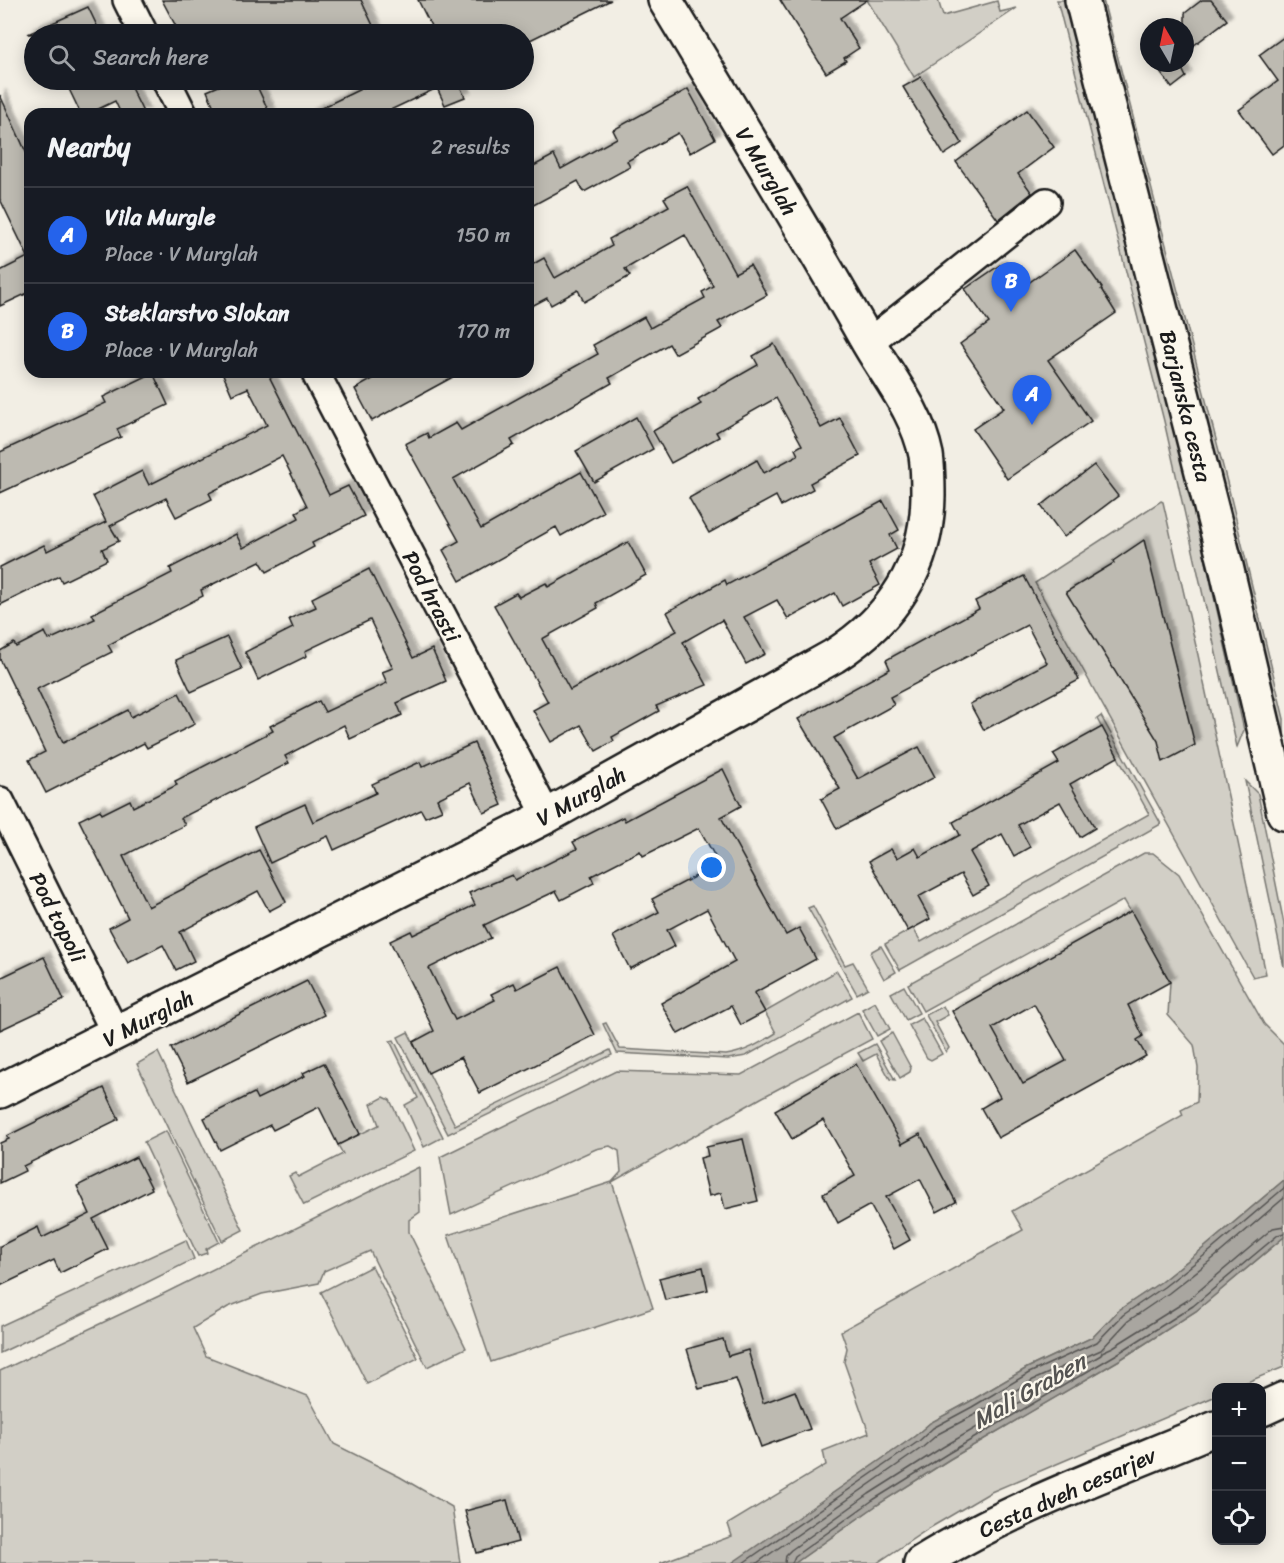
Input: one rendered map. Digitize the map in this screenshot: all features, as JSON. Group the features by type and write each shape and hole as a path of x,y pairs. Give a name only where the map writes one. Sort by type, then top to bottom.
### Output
{"street":[{"path":"127,0 139,24"},
{"name":"V Murglah","path":"0,1091 547,816 858,641 884,615 901,591 921,551 927,518 926,456 918,428 906,401 868,343 665,0"},
{"name":"Barjanska cesta","path":"1082,0 1220,544 1284,813"},
{"path":"171,90 180,108"},
{"path":"868,343 1046,202"},
{"name":"Pod hrasti","path":"318,378 547,816"},
{"name":"Pod topoli","path":"0,801 116,1034"},
{"path":"1266,1407 1284,1399"},
{"name":"Cesta dveh cesarjev","path":"921,1563 1016,1512 1212,1430"}],"shaded area":[{"path":"867,0 938,0 943,16 997,1 1000,12 1017,8 914,77"},
{"path":"1057,0 1069,0 1174,419 1244,730 1237,747 1164,421"},
{"path":"1096,0 1103,0 1229,490 1284,719 1284,748"},
{"path":"1161,501 1198,655 1266,974 1253,977 1035,583"},
{"path":"1101,716 1161,824 900,970 885,944 913,928 921,942 1149,814 1097,719"},
{"path":"1245,781 1258,794 1284,924 1284,967"},
{"path":"1144,853 1153,853 1179,874 1264,1024 1284,1044 1284,1180 1161,1282 1119,1310 1093,1337 1027,1368 930,1423 915,1436 739,1559 732,1563 660,1563 732,1536 728,1524 826,1465 823,1451 869,1433 844,1362 847,1348 841,1331 1023,1230 1012,1211 1183,1115 1181,1110 1197,1102 1198,1068 1194,1045 1168,1015 1170,982 1124,900 923,1011 908,984"},
{"path":"813,906 845,965 853,962 868,988 857,994 808,908"},
{"path":"881,946 896,972 884,979 871,955 872,951"},
{"path":"837,971 852,997 746,1056 728,1059 617,1053 603,1024 606,1023 620,1049 733,1054 752,1047 776,1033 765,1012"},
{"path":"904,986 919,1013 906,1020 891,993"},
{"path":"875,1002 890,1029 877,1036 862,1009"},
{"path":"943,1006 948,1015 935,1022 949,1048 946,1052 926,1015"},
{"path":"858,1012 872,1039 612,1182 621,1172 619,1151 610,1146 596,1149 451,1215 440,1157 616,1071 741,1075"},
{"path":"922,1018 942,1054 931,1060 927,1058 909,1025"},
{"path":"408,1032 455,1125 610,1050 612,1055 448,1134 398,1037"},
{"path":"892,1033 911,1068 910,1072 900,1078 879,1041"},
{"path":"394,1040 443,1137 424,1147 405,1105 418,1098 390,1041"},
{"path":"875,1044 895,1080 890,1079 876,1054 863,1061 858,1053"},
{"path":"158,1052 243,1230 222,1241 137,1064"},
{"path":"384,1097 390,1100 414,1151 304,1205 289,1176 295,1173 298,1177 343,1154 338,1145 379,1125 371,1104"},
{"path":"166,1131 219,1242 206,1249 207,1253 198,1256 144,1142"},
{"path":"419,1167 420,1212 409,1220 409,1232 466,1348 427,1367 370,1251 324,1271 319,1283 262,1294 228,1307 193,1328 206,1356 308,1396 334,1444 400,1477 452,1507 460,1563 0,1563 0,1371 159,1296"},
{"path":"612,1182 653,1308 491,1362 448,1235"},
{"path":"1284,1237 1284,1367 1245,1383 1212,1383 1212,1398 991,1492 928,1529 877,1563 795,1563 877,1505 950,1459 1121,1359 1196,1311"},
{"path":"186,1240 194,1259 0,1353 0,1326"},
{"path":"372,1266 418,1358 367,1384 321,1292"}],"water":[{"name":"Mali Graben","path":"1284,1180 1284,1237 1196,1311 1121,1359 950,1459 877,1505 795,1563 732,1563 915,1436 930,1423 1027,1368 1093,1337 1119,1310 1161,1282"}],"building":[{"path":"162,0 361,0 372,24 175,24"},
{"path":"418,0 611,0 534,38 534,24 430,24"},
{"path":"780,0 867,0 840,18 859,48 844,58 846,61 826,73"},
{"path":"1202,0 1211,0 1227,20 1194,45 1194,18 1185,18 1185,13"},
{"path":"88,7 96,24 50,24"},
{"path":"1284,37 1284,145 1272,154 1239,110 1278,81 1259,55"},
{"path":"1160,72 1184,72 1186,77 1172,88"},
{"path":"921,77 962,143 944,155 903,87"},
{"path":"688,89 715,139 690,153 678,133 627,161 630,167 584,192 578,181 534,205 534,166 554,155 561,169 617,138 613,130"},
{"path":"69,90 132,90 141,108 118,108 115,101 100,108 78,108"},
{"path":"259,90 267,108 214,108 207,91"},
{"path":"358,90 433,90 395,108 321,108"},
{"path":"438,90 462,90 465,97 445,105"},
{"path":"0,95 24,148 24,249 0,199"},
{"path":"1027,110 1054,147 1018,174 1032,193 998,220 956,162"},
{"path":"687,186 735,273 750,265 767,295 718,322 722,328 675,354 669,344 609,378 612,383 511,440 514,445 453,479 481,529 581,472 603,512 561,536 556,527 460,581 443,550 459,541 405,444 427,433 429,438 456,423 461,430 598,354 593,345 644,317 650,328 705,298 702,292 713,286 685,235 625,269 630,276 584,302 578,290 551,305 547,298 534,305 534,264 544,258 555,278 612,246 609,239 669,206 664,198"},
{"path":"1075,250 1102,288 1116,313 1048,360 1091,421 1007,479 973,429 1004,408 960,344 989,323 965,289 1000,265 1017,291"},
{"path":"24,259 24,295 0,306 0,271"},
{"path":"774,344 821,428 840,418 860,456 810,483 813,489 781,506 776,496 709,533 689,498 757,460 764,473 798,455 795,449 802,445 776,398 716,432 719,437 671,463 653,431 701,404 698,399 758,365 753,356"},
{"path":"143,378 155,378 168,405 117,429 121,437 0,493 0,452 106,403 103,397"},
{"path":"225,378 270,378 329,495 348,486 364,516 312,543 314,547 267,572 260,561 201,590 203,596 108,645 112,652 37,689 63,743 128,710 131,717 179,693 195,724 147,748 144,743 46,793 29,760 45,752 0,659 0,651 14,643 16,647 45,632 49,640 95,619 92,614 172,573 170,568 236,534 243,548 299,518 296,512 307,506 282,456 209,493 212,499 176,517 166,498 110,526 119,541 102,549 107,560 62,582 59,576 0,605 0,567 44,545 47,551 106,522 93,496 142,471 149,485 267,425 248,388 232,395"},
{"path":"374,378 451,378 372,421 355,389"},
{"path":"636,417 653,449 594,482 576,451"},
{"path":"1094,465 1118,496 1064,537 1041,506"},
{"path":"883,501 899,530 890,535 897,549 869,564 880,585 842,606 835,593 788,619 777,600 744,617 765,654 746,664 722,620 683,642 707,685 656,706 659,711 612,737 614,741 596,751 581,725 551,742 533,710 548,702 494,605 516,593 519,597 546,583 548,587 628,542 646,575 596,603 598,608 542,639 570,690 677,631 667,612 725,580 727,585"},
{"path":"1144,540 1195,745 1163,762 1158,741 1066,592 1114,563 1113,561"},
{"path":"369,569 413,658 432,649 446,681 397,703 402,715 350,739 344,725 285,756 289,763 181,818 185,825 123,856 148,907 259,850 286,902 269,911 258,891 180,932 194,961 176,970 163,945 128,963 109,928 128,918 79,820 100,810 102,814 130,800 133,807 177,785 175,781 273,731 270,726 319,701 325,712 387,683 382,672 393,668 370,620 305,651 307,656 258,680 245,652 293,628 289,619 316,607 312,598"},
{"path":"1024,576 1079,680 984,730 970,704 1047,663 1027,625 890,697 894,705 834,738 858,779 919,747 935,777 837,829 821,799 840,789 798,719 890,669 886,660 979,609 975,601"},
{"path":"227,637 242,669 191,692 176,660"},
{"path":"1102,727 1118,757 1070,784 1095,828 1080,837 1060,802 1018,825 1030,847 1014,856 1002,834 970,852 989,886 973,895 961,874 918,897 930,919 908,931 869,861 891,849 897,858 915,848 920,857 960,835 953,822 1059,763 1053,754"},
{"path":"474,743 502,805 484,813 470,783 437,799 442,810 425,817 421,810 334,850 328,836 270,863 254,827 305,804 313,822 376,793 372,784 420,762 422,767"},
{"path":"723,769 741,806 721,817 786,935 799,928 816,959 754,993 765,1012 741,1025 731,1006 678,1034 661,1003 735,962 707,909 667,930 675,946 630,969 613,936 659,912 652,899 719,864 699,828 643,856 640,851 591,876 594,883 561,900 556,891 484,925 491,938 429,968 455,1020 495,1000 491,994 514,983 517,989 560,967 595,1035 480,1093 461,1057 428,1073 413,1042 434,1031 390,941 411,931 413,935 475,905 469,893 512,875 515,880 577,849 573,842 623,817 625,821"},
{"path":"1131,911 1170,982 1128,1005 1143,1036 1137,1040 1146,1056 998,1138 981,1108 1000,1097 952,1011","holes":["1034,1004 1066,1061 1023,1084 992,1028"]},
{"path":"44,957 64,1000 0,1030 0,978"},
{"path":"307,981 324,1015 188,1082 171,1048"},
{"path":"324,1063 360,1134 338,1145 319,1107 273,1130 270,1125 220,1150 204,1118 254,1093 257,1099 305,1076 303,1073"},
{"path":"856,1064 902,1144 920,1134 956,1202 937,1212 920,1179 886,1197 910,1240 894,1249 870,1205 838,1223 823,1194 855,1176 823,1120 792,1139 775,1110"},
{"path":"104,1088 119,1119 23,1166 25,1171 0,1183 0,1143 9,1139 7,1136"},
{"path":"743,1139 758,1201 725,1209 721,1193 709,1196 700,1158 708,1156 706,1147"},
{"path":"136,1157 152,1189 93,1219 108,1249 60,1273 54,1260 0,1286 0,1246 38,1227 42,1238 90,1214 77,1186"},
{"path":"703,1267 708,1290 665,1300 659,1278"},
{"path":"723,1339 728,1356 748,1350 763,1403 795,1391 810,1429 761,1447 736,1379 699,1389 687,1349"},
{"path":"507,1500 518,1542 477,1553 465,1511"}],"place":[{"name":"Steklarstvo Slokan","path":"1011,312"},
{"name":"Vila Murgle","path":"1032,425"}]}
